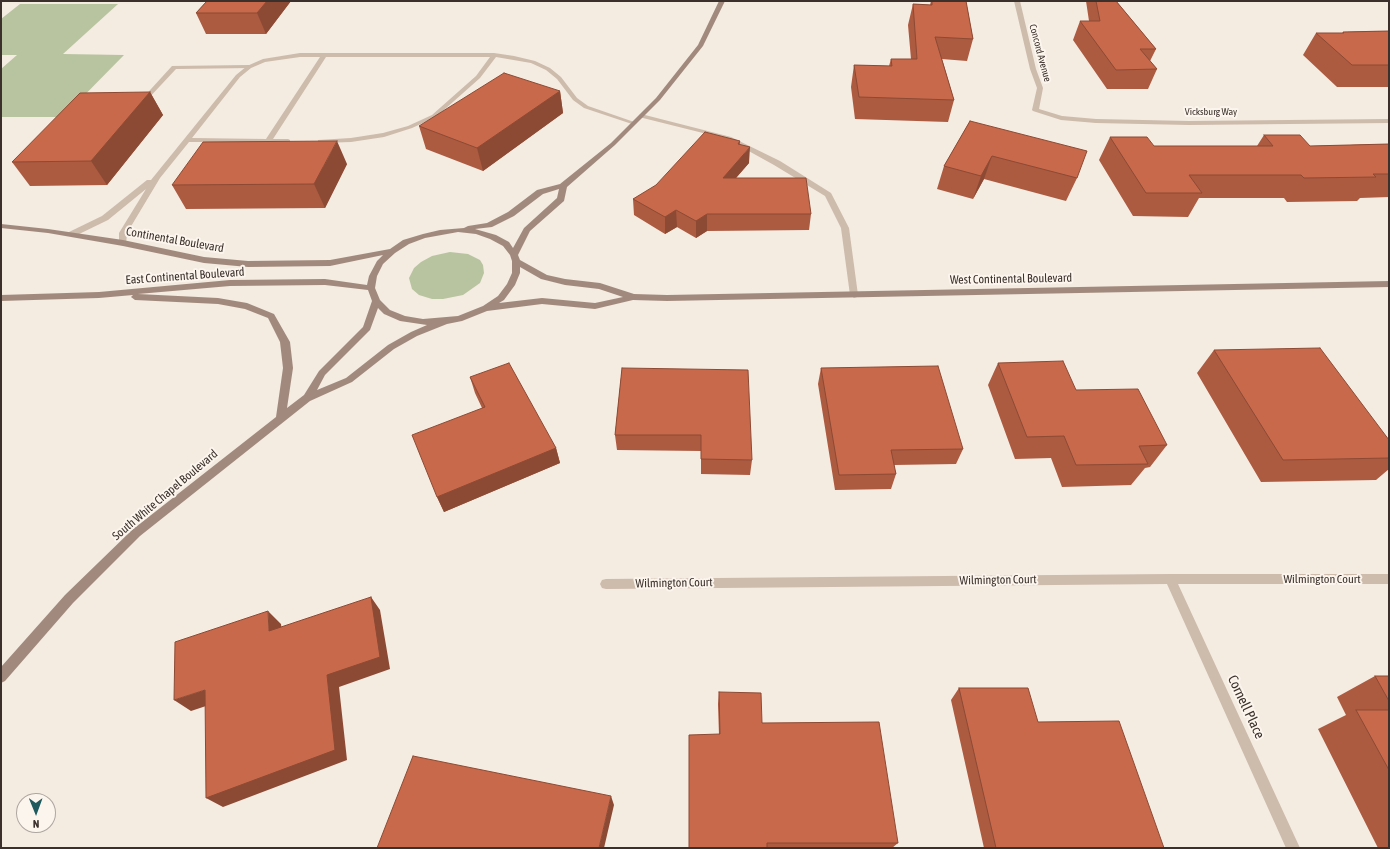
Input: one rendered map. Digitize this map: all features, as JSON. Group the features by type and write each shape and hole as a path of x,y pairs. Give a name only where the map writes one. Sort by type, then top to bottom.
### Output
{"main road":[{"path":"563,186 560,199 527,230 515,258 516,273 511,286 501,298 486,308 459,319 423,322 403,319 387,312 376,301 371,288 373,276 380,263 392,251 406,242 423,236 489,225 511,214 540,192 563,186 613,144 658,99 701,45 722,1"},
{"name":"Continental Boulevard","path":"1,226 72,234 204,260 248,264 330,263 392,251"},
{"path":"458,230 477,232 493,236 506,244 515,258"},
{"name":"West Continental Boulevard","path":"515,258 544,276 565,282 600,286 633,297"},
{"name":"East Continental Boulevard","path":"1,298 99,295 230,283 325,282 371,288"},
{"name":"West Continental Boulevard","path":"486,308 542,301 595,306 633,297 667,298 854,295 1389,284"},
{"path":"99,295 218,301 247,306 271,316 285,342 288,368 281,418"},
{"name":"South White Chapel Boulevard","path":"307,398 322,373 367,328 376,301"},
{"name":"South White Chapel Boulevard","path":"1,676 69,599 136,533 307,398 350,380 391,347 414,334 445,321"}],"street":[{"name":"Concord Avenue","path":"1017,1 1029,56 1040,88 1035,110"},
{"path":"268,141 324,55"},
{"path":"123,243 123,233 157,177 238,76 249,67 263,61 281,57 324,55 494,55 533,62 548,69 559,78 575,98 586,107 634,123"},
{"path":"315,142 351,140 384,135 410,127 434,116 478,77 494,55"},
{"path":"144,100 174,67 249,67"},
{"name":"Vicksburg Way","path":"1035,110 1061,118 1096,121 1190,123 1389,121"},
{"path":"641,116 729,138 777,163 828,195 845,228 854,295"},
{"path":"186,140 299,141"},
{"path":"72,234 105,218 157,177"},
{"name":"Wilmington Court","path":"606,584 1389,578"},
{"name":"Cornell Place","path":"1170,579 1293,848"}],"green space":[{"path":"20,4 118,4 63,54 124,55 63,117 1,117 1,69 17,55 1,55 1,19"},
{"path":"450,252 468,254 480,260 483,265 484,273 480,283 463,295 443,299 432,299 419,295 412,289 409,278 414,268 432,256"}],"building":[{"path":"207,1 267,1 257,13 196,13"},
{"path":"932,1 966,1 973,39 935,37 954,100 859,97 854,65 892,66 891,59 917,59 913,4 932,5"},
{"path":"1096,1 1116,1 1156,49 1140,49 1157,69 1116,70 1080,21 1100,21"},
{"path":"1389,31 1389,65 1352,65 1316,33 1344,33 1343,32"},
{"path":"504,73 560,91 477,148 419,126"},
{"path":"150,92 91,161 12,162 80,93"},
{"path":"970,121 1087,151 1077,178 992,156 981,176 944,166"},
{"path":"705,132 740,141 738,144 750,147 723,178 806,178 811,214 707,214 696,221 676,210 665,217 633,199 656,185"},
{"path":"1264,135 1300,135 1310,146 1389,144 1389,174 1373,174 1376,177 1304,178 1301,175 1189,175 1202,193 1146,193 1110,137 1147,137 1154,146 1273,146"},
{"path":"337,141 314,184 172,185 203,142"},
{"path":"1320,348 1389,440 1389,458 1283,460 1214,350"},
{"path":"1063,361 1076,390 1138,389 1167,445 1139,446 1148,464 1076,465 1064,436 1027,437 998,363"},
{"path":"509,363 556,448 437,497 412,435 485,407 470,377"},
{"path":"938,366 963,449 891,450 896,474 839,475 821,368"},
{"path":"622,368 748,370 752,460 701,459 701,435 615,435"},
{"path":"371,597 380,657 327,675 335,750 206,798 205,690 174,700 175,642 268,611 269,631"},
{"path":"1375,676 1389,676 1389,701"},
{"path":"959,688 1028,688 1038,722 1119,721 1164,848 996,848"},
{"path":"719,692 761,693 762,723 879,722 898,843 767,843 767,848 689,848 689,735 720,734"},
{"path":"1356,710 1389,710 1389,770"},
{"path":"413,756 611,796 599,848 377,848"}]}
